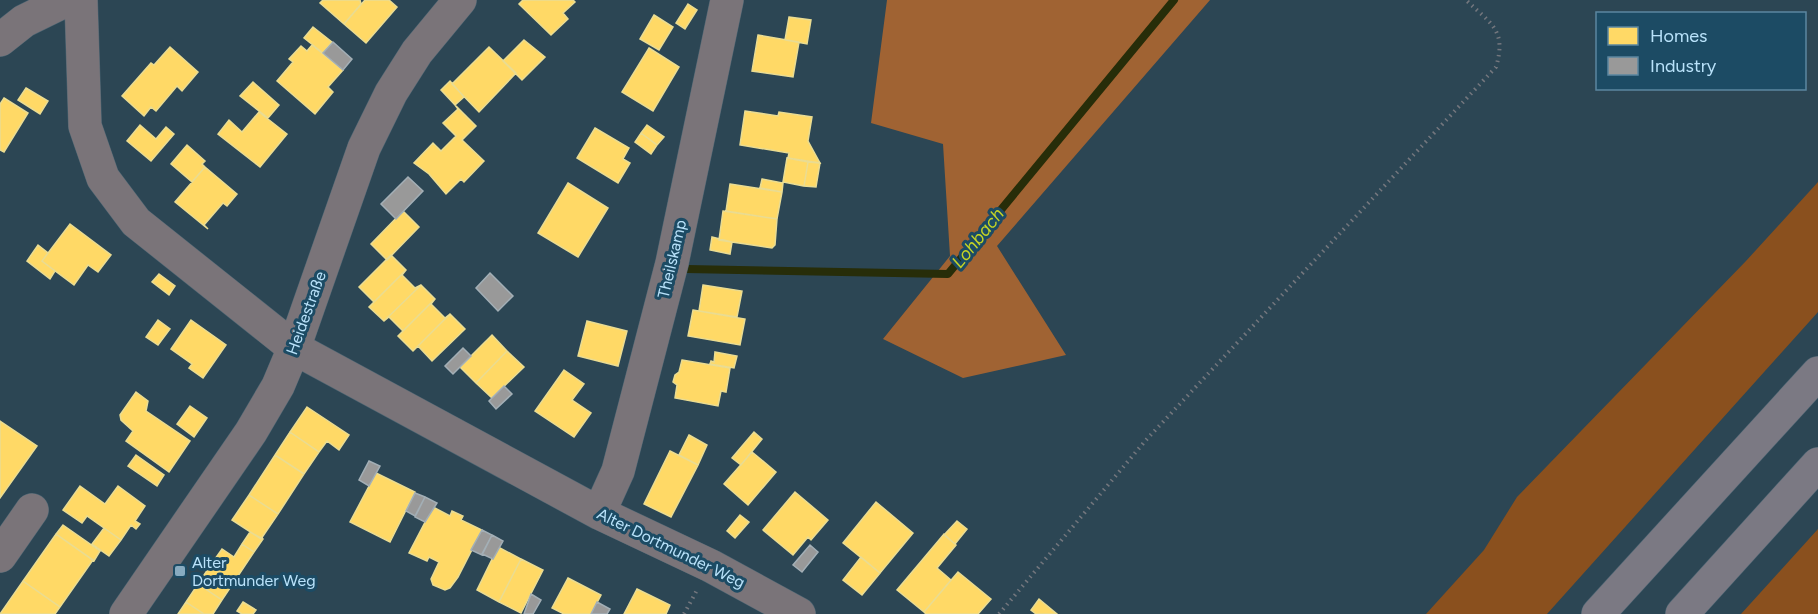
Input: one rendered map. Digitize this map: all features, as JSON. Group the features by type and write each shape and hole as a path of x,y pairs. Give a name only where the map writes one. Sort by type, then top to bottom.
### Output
{"highway":[{"path":"1598,614 1818,373"},
{"path":"1682,614 1818,464"}],"street":[{"path":"0,40 24,21 68,0"},
{"name":"Alter Dortmunder Weg","path":"81,0 85,126 103,178 136,222 294,348 599,513 711,566 799,614"},
{"name":"Heidestraße","path":"126,614 251,432 278,386 294,348 369,139 391,93 417,52 460,0"},
{"name":"Theilskamp","path":"599,513 618,471 672,263 727,0"},
{"path":"0,556 32,510"}],"path":[{"path":"999,614 1146,440 1496,67 1502,47 1495,28 1466,0"},
{"path":"684,614 700,584"}],"shaded area":[{"path":"887,0 1210,0 997,246 1066,355 963,378 883,339 950,256 943,144 871,123"},
{"path":"1818,182 1818,312 1547,614 1426,614 1484,550 1517,497 1746,261"},
{"path":"1818,529 1818,614 1741,614"}],"building: Homes":[{"path":"323,0 360,0 361,4 344,24 320,3"},
{"path":"365,0 389,0 397,7 366,43 344,24"},
{"path":"523,0 573,0 575,2 563,13 568,19 551,35 519,4"},
{"path":"688,4 697,10 685,29 676,23"},
{"path":"654,15 673,27 659,50 640,39"},
{"path":"789,17 811,20 807,44 785,40"},
{"path":"313,27 332,42 323,53 304,38"},
{"path":"758,35 799,42 793,77 752,71"},
{"path":"524,40 545,57 522,80 503,61"},
{"path":"312,45 343,70 328,87 333,92 315,114 277,81 293,62 289,59 301,46 307,51"},
{"path":"170,47 198,72 182,91 177,86 156,111 151,107 144,116 122,96 151,63 154,65"},
{"path":"489,47 516,73 479,112 452,84"},
{"path":"649,48 679,67 653,111 622,92"},
{"path":"450,81 464,97 455,105 441,90"},
{"path":"253,82 279,105 268,118 240,96"},
{"path":"26,88 48,101 40,114 18,100"},
{"path":"4,98 28,113 4,152 0,150 0,104"},
{"path":"455,105 476,126 462,140 484,161 464,182 461,179 446,194 429,174 414,163 433,143 441,151 456,136 443,123 458,109"},
{"path":"745,111 778,116 779,112 812,117 808,141 820,163 788,158 789,153 740,145"},
{"path":"259,112 287,134 260,167 218,134 229,120 242,132"},
{"path":"140,125 156,139 166,127 174,134 151,161 127,141"},
{"path":"647,125 664,137 657,145 641,133"},
{"path":"595,128 629,148 623,159 630,163 618,183 577,158"},
{"path":"641,133 657,145 651,154 635,142"},
{"path":"187,145 205,161 202,164 205,167 192,182 171,164"},
{"path":"787,158 808,162 804,186 783,182"},
{"path":"808,162 820,163 816,187 804,186"},
{"path":"205,167 237,194 227,206 223,203 204,225 208,229 175,202"},
{"path":"762,179 783,183 782,192 760,188"},
{"path":"568,183 608,208 578,257 538,233"},
{"path":"730,184 782,192 777,219 726,211"},
{"path":"403,211 419,227 387,260 371,244"},
{"path":"723,211 777,219 775,245 772,248 719,240"},
{"path":"70,224 111,255 98,272 88,265 74,285 42,261"},
{"path":"712,237 732,242 730,254 710,250"},
{"path":"38,245 48,253 42,261 55,271 50,279 27,261"},
{"path":"391,255 406,270 374,302 359,287"},
{"path":"406,270 402,275 415,288 421,285 384,321 369,307"},
{"path":"159,274 175,286 169,295 152,282"},
{"path":"421,285 435,299 403,331 389,317 384,321"},
{"path":"703,285 742,291 737,317 699,311"},
{"path":"435,299 431,304 445,318 450,314 413,351 398,336"},
{"path":"693,310 745,319 740,345 688,336"},
{"path":"450,314 465,329 432,361 418,346"},
{"path":"158,320 170,329 158,345 146,337"},
{"path":"191,320 226,345 203,378 189,368 192,364 171,349"},
{"path":"587,321 627,331 618,366 578,356"},
{"path":"492,335 507,351 476,383 460,367"},
{"path":"507,351 524,367 492,398 476,383"},
{"path":"715,352 737,356 734,368 710,364 711,361 714,362"},
{"path":"682,360 730,368 726,392 721,391 718,406 675,398 677,385 673,382"},
{"path":"564,370 584,384 572,400 591,413 574,437 535,411"},
{"path":"136,392 148,401 146,411 190,441 169,472 126,441 133,431 121,420 120,415"},
{"path":"190,406 207,418 194,437 177,424"},
{"path":"307,407 349,435 339,450 327,441 319,452 290,432"},
{"path":"0,421 37,446 0,498"},
{"path":"290,432 319,452 304,474 275,455"},
{"path":"754,432 762,439 741,465 732,458"},
{"path":"689,435 707,445 698,465 679,455"},
{"path":"670,451 698,465 671,517 644,504"},
{"path":"752,452 776,472 748,505 724,484"},
{"path":"136,455 164,475 157,486 128,466"},
{"path":"275,455 304,474 278,514 249,495"},
{"path":"376,473 415,492 390,542 350,522"},
{"path":"80,486 105,504 118,486 145,506 135,521 140,524 136,529 131,525 121,540 87,516 82,523 63,510"},
{"path":"795,492 828,520 811,540 808,537 793,555 763,530"},
{"path":"249,495 278,514 261,539 232,520"},
{"path":"876,502 913,533 880,573 843,543"},
{"path":"433,507 450,516 452,511 463,516 461,520 482,530 458,577 450,588 445,590 433,585 431,579 439,562 429,557 427,561 409,553"},
{"path":"740,515 749,522 735,538 727,531"},
{"path":"957,521 967,529 955,544 944,535"},
{"path":"63,525 100,551 94,561 56,534"},
{"path":"104,528 121,540 109,556 92,544"},
{"path":"250,532 263,539 254,552 242,544"},
{"path":"56,534 93,560 60,607 23,581"},
{"path":"944,534 956,545 937,568 951,580 924,612 897,590"},
{"path":"242,544 254,552 234,582 210,566 222,549 234,557"},
{"path":"498,547 521,559 499,602 477,590"},
{"path":"861,557 880,573 862,595 843,580"},
{"path":"521,559 543,570 521,613 499,602"},
{"path":"210,566 234,582 222,600 198,584"},
{"path":"958,572 991,599 978,614 926,614 924,612"},
{"path":"568,578 601,595 591,614 564,614 552,608"},
{"path":"23,581 60,607 55,614 0,614"},
{"path":"198,584 222,600 213,614 204,614 186,602"},
{"path":"637,589 670,605 666,614 624,614"},
{"path":"1039,599 1057,614 1036,614 1031,610"},
{"path":"186,602 204,614 178,614"},
{"path":"243,602 256,610 253,614 242,614 237,611"}],"building: Industry":[{"path":"333,42 352,59 343,70 323,53"},
{"path":"408,177 423,191 396,219 381,204"},
{"path":"490,273 513,296 498,311 476,288"},
{"path":"463,348 471,356 453,374 445,366"},
{"path":"504,386 512,394 496,409 489,401"},
{"path":"369,461 380,466 369,486 359,480"},
{"path":"415,493 425,497 415,516 406,511"},
{"path":"425,497 437,503 425,522 415,517"},
{"path":"482,530 492,535 482,555 471,550"},
{"path":"492,535 503,541 493,559 482,554"},
{"path":"810,545 818,552 802,572 793,565"},
{"path":"531,594 541,600 533,614 524,614"},
{"path":"597,602 610,609 607,614 591,614"}],"waterway":[{"name":"Lohbach","path":"687,269 948,274 1174,0"}],"place":[{"name":"Alter Dortmunder Weg","path":"180,571"}]}
